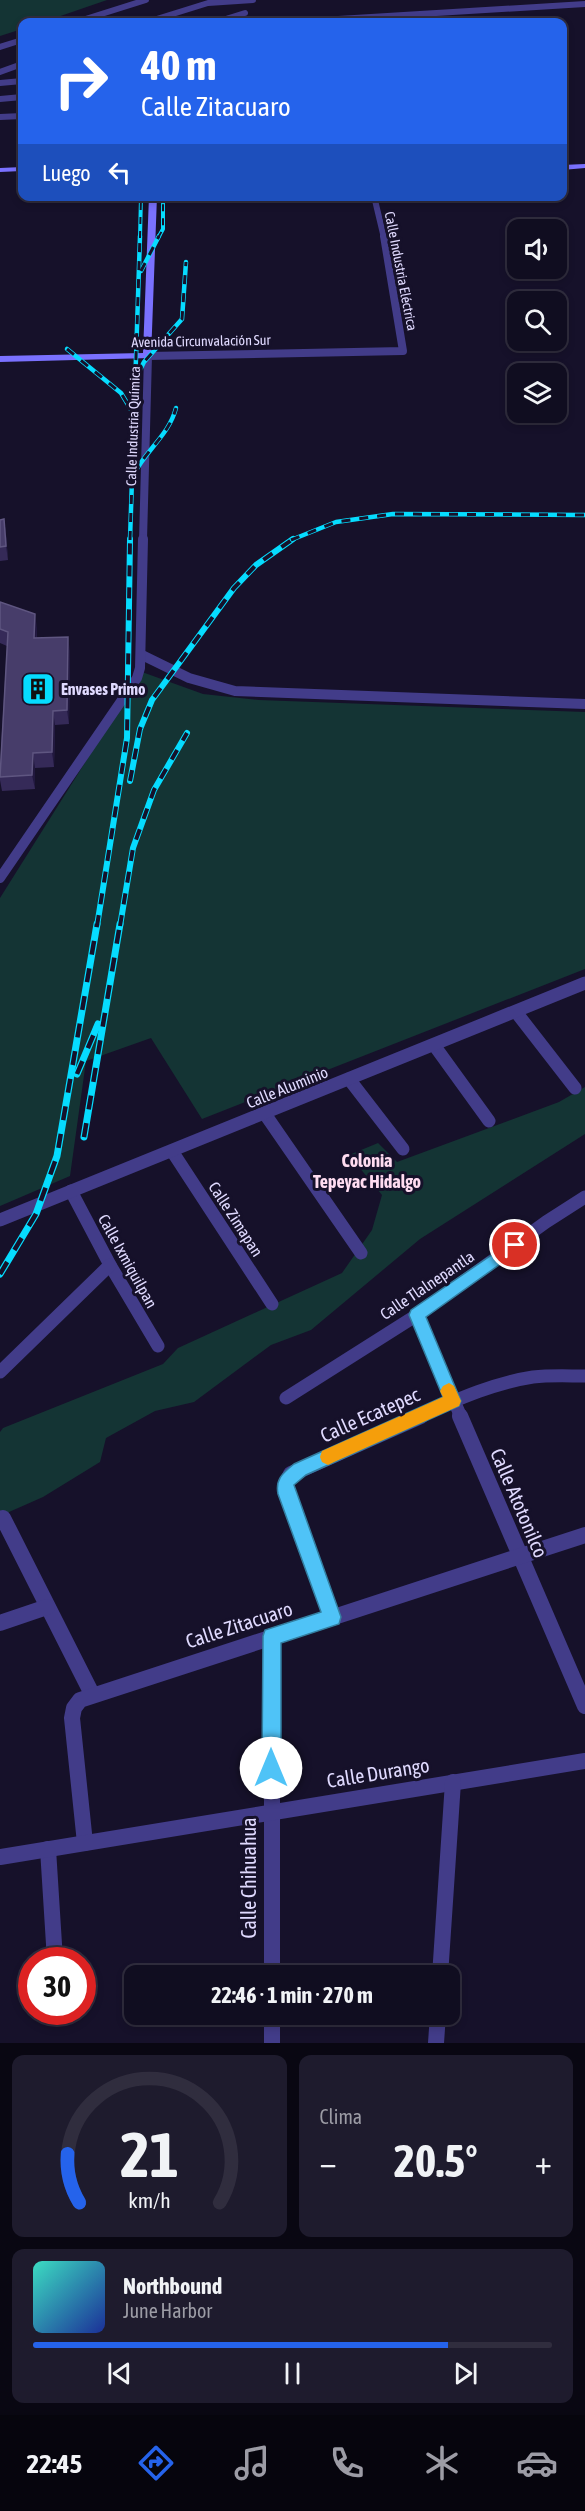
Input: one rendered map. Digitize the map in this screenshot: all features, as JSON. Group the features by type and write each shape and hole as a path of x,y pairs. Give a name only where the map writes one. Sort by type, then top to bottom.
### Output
{"street":[{"path":"89,18 146,0"},
{"path":"160,18 212,2 253,0"},
{"path":"356,18 585,4"},
{"path":"229,18 245,13"},
{"path":"0,47 18,41"},
{"path":"0,72 18,65"},
{"path":"0,83 18,81"},
{"path":"0,99 18,97"},
{"path":"0,117 18,116"},
{"path":"567,168 585,166"},
{"path":"0,170 18,169"},
{"name":"Calle Industria Química","path":"0,878 137,678 142,655 153,201"},
{"name":"Calle Industria Eléctrica","path":"375,201 387,249 403,351"},
{"name":"Avenida Circunvalación Sur","path":"0,359 403,351"},
{"path":"142,655 189,678 235,691 585,704"},
{"name":"Calle Aluminio","path":"0,1220 585,983"},
{"path":"516,1012 575,1088"},
{"path":"434,1045 489,1120"},
{"path":"349,1079 403,1149"},
{"path":"265,1114 361,1253"},
{"name":"Calle Zimapan","path":"172,1151 272,1304"},
{"name":"Calle Ixmiquilpan","path":"71,1191 110,1265 158,1346"},
{"name":"Calle Tlalnepantla","path":"286,1398 417,1315 546,1222 585,1197"},
{"path":"0,1372 110,1265"},
{"name":"Calle Atotonilco","path":"417,1315 585,1706"},
{"name":"Calle Ecatepec","path":"332,1617 285,1486 291,1474 453,1401 520,1379 585,1376"},
{"path":"3,1518 92,1694"},
{"name":"Calle Zitacuaro","path":"85,1844 72,1713 80,1700 92,1694 585,1535"},
{"path":"0,1623 47,1607"},
{"name":"Calle Chihuahua","path":"272,1636 272,1965"},
{"name":"Calle Durango","path":"0,1857 585,1761"},
{"path":"441,1965 453,1782"},
{"path":"48,1849 54,1947"},
{"path":"272,2025 272,2043"},
{"path":"436,2043 437,2025"}],"green space":[{"path":"0,0 107,0 55,18 18,18 18,30 0,36"},
{"path":"142,672 203,694 259,700 585,712 585,969 202,1119 151,1038 86,1061 70,1176 0,1206 0,898"},
{"path":"585,1087 585,1134 420,1239 311,1330 271,1345 194,1402 155,1411 106,1438 100,1462 43,1497 0,1516 0,1432 3,1428 163,1364 178,1348 342,1273 372,1230 382,1195 349,1155 378,1143 397,1162 559,1102"}],"building":[{"path":"4,519 6,546 0,547 0,520"},
{"name":"Envases Primo","path":"0,602 35,614 34,638 68,637 67,710 53,711 52,752 33,753 32,775 0,777 8,632 0,629"}],"railway":[{"path":"140,238 141,201"},
{"path":"158,238 163,229 163,201"},
{"path":"130,540 140,236"},
{"path":"141,271 159,236"},
{"path":"137,376 144,362 182,319 186,262"},
{"path":"67,349 121,393 133,413"},
{"path":"134,474 163,434 176,408"},
{"path":"292,539 336,522 393,514 585,515"},
{"path":"97,926 127,738 130,539"},
{"path":"130,781 140,729 152,700 234,588 256,565 292,539"},
{"path":"120,926 133,848 154,790 187,733"},
{"path":"0,1274 36,1214 57,1156 97,924"},
{"path":"84,1137 120,924"},
{"path":"77,1074 98,1024"}],"slow traffic":[{"path":"328,1457 453,1401 449,1391"}],"place":[{"name":"Envases Primo","path":"38,689"}],"district":[{"name":"Colonia Tepeyac Hidalgo","path":"367,1171"}],"route":[{"path":"271,1768 272,1636 332,1617 287,1494 285,1486 287,1480 291,1474 300,1469 453,1401 417,1315 515,1245"}]}
